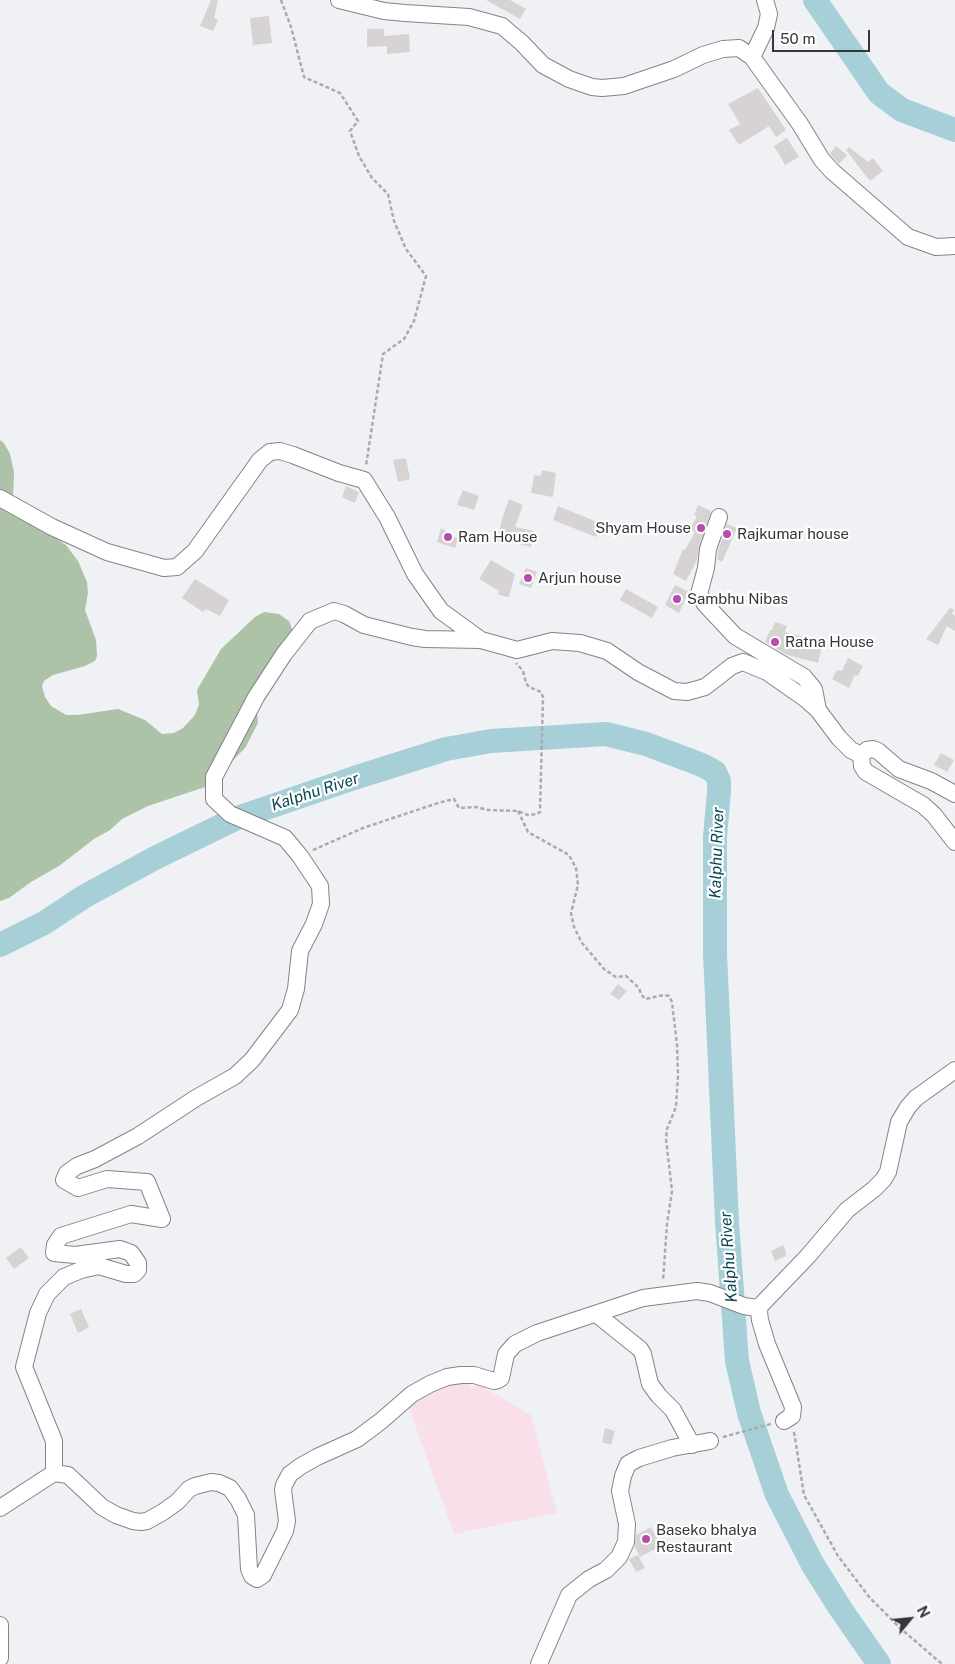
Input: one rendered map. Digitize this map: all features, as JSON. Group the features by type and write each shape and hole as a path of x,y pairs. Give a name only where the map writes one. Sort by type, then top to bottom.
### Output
{"street":[{"path":"339,0 405,14 470,16 502,26 543,65 569,79 597,88 624,86 690,62 703,55 723,49 739,48 752,57 800,124 822,160 832,170 908,237 936,247 955,246"},
{"path":"752,57 766,28 769,14 765,0"},
{"path":"0,498 52,527 107,552 164,568 177,567 195,551 260,460 270,452 280,451 293,454 339,473 364,480 387,517 415,574 440,611 481,640"},
{"path":"719,518 708,549 706,568 699,594 705,604 735,636 804,677 814,689 818,710"},
{"path":"54,1473 54,1442 24,1367 38,1313 47,1294 64,1277 99,1266 126,1274 134,1274 138,1270 138,1263 131,1254 120,1249 75,1254 54,1253 54,1245 61,1236 130,1214 162,1219 147,1182 107,1179 78,1188 64,1180 67,1173 77,1166 95,1160 138,1136 196,1098 236,1076 252,1060 290,1010 296,989 300,951 314,924 321,904 320,886 300,856 284,838 230,814 214,799 214,777 256,697 284,654 310,621 334,611 344,614 364,625 412,637 481,640 517,650 552,641 580,643 607,651 638,672 674,691 687,692 705,687 732,666 743,662 767,672 792,688 818,710 839,738 851,750 861,755"},
{"path":"861,755 867,750 873,749 878,751 899,769 930,781 955,794"},
{"path":"861,755 862,766 866,772 923,805 934,815 955,842"},
{"path":"784,1421 792,1416 793,1407 765,1337 758,1312 760,1306 808,1256 848,1210 883,1180 890,1164 900,1122 908,1107 916,1098 955,1070"},
{"path":"0,1508 54,1473 60,1473 68,1475 102,1507 133,1522 141,1522 148,1521 163,1512 195,1486 212,1482 219,1483 234,1493 244,1509 247,1522 249,1568 252,1576 257,1579 263,1574 285,1532 287,1521 283,1496 284,1485 294,1470 317,1457 357,1439 412,1394 430,1384 461,1374 474,1375 494,1381 498,1380 501,1378 506,1354 515,1344 537,1333 644,1298 698,1291 710,1293 744,1306 757,1308 760,1306"},
{"path":"598,1314 640,1349 643,1354 650,1384 673,1410 692,1445"},
{"path":"539,1664 569,1594 589,1579 606,1570 619,1557 626,1542 627,1524 620,1491 628,1464 638,1458 710,1441"},
{"path":"0,1625 0,1658"}],"path":[{"path":"281,0 291,27 304,77 340,93 358,120 350,131 359,156 372,178 388,194 394,221 406,249 426,276 414,321 404,339 383,354 364,480"},
{"path":"300,856 363,828 454,799 459,808 477,807 488,810 518,811 528,815 538,814 540,812 543,702 541,692 526,683 523,671 516,664 514,658 517,650"},
{"path":"518,811 528,832 569,855 576,868 578,885 571,913 574,927 582,943 604,969 616,977 626,976 638,988 645,999 664,995 670,996 672,1002 677,1044 678,1076 676,1107 667,1129 666,1139 672,1191 667,1224 663,1295"},
{"path":"710,1441 784,1421 790,1422 794,1430 804,1495 838,1556 870,1598 900,1628 942,1664"}],"shaded area":[{"path":"456,1380 468,1383 470,1389 478,1384 531,1415 557,1513 454,1534 409,1408 412,1397"}],"green space":[{"path":"0,440 4,443 10,454 14,472 13,501 42,529 66,545 78,561 87,582 88,593 85,610 96,640 97,656 95,661 85,666 53,675 44,681 42,686 45,697 51,706 66,715 118,709 145,720 162,734 174,733 183,728 195,715 199,704 197,690 221,649 255,617 264,612 279,614 289,621 293,631 257,710 258,723 245,748 208,786 148,806 122,819 110,830 94,839 59,866 31,882 9,898 0,901"}],"building":[{"path":"211,0 218,0 214,18 218,20 213,31 200,26"},
{"path":"486,0 510,0 526,9 520,19"},
{"path":"269,16 272,43 253,45 250,18"},
{"path":"367,29 384,29 384,36 409,34 410,52 387,54 387,46 367,47"},
{"path":"758,88 786,130 776,137 769,126 739,145 729,130 740,124 728,104"},
{"path":"787,138 799,157 785,165 774,146"},
{"path":"836,146 847,155 839,164 830,154"},
{"path":"849,147 868,162 873,158 883,171 870,181 846,150"},
{"path":"406,458 410,479 398,482 393,460"},
{"path":"542,470 556,473 553,497 531,493 534,475 541,476"},
{"path":"346,486 359,492 355,503 342,497"},
{"path":"463,490 479,496 474,510 457,505"},
{"path":"509,499 523,505 515,527 534,531 531,547 497,541"},
{"path":"698,505 711,511 699,546 697,560 686,581 673,574 683,549 685,550 695,532 690,530 697,516 694,515"},
{"path":"558,506 602,524 596,537 553,520"},
{"path":"727,524 737,528 722,562 717,559 718,551"},
{"name":"Ram House","path":"441,528 458,539 455,548 437,542"},
{"path":"491,560 515,574 509,597 498,595 499,591 479,579"},
{"name":"Arjun house","path":"526,568 537,572 531,588 519,584"},
{"path":"195,579 229,600 220,616 206,609 203,612 182,598"},
{"name":"Sambhu Nibas","path":"675,585 689,592 679,613 665,605"},
{"path":"626,589 658,607 652,618 620,600"},
{"path":"950,608 954,610 952,614 955,616 955,631 947,626 938,645 926,639"},
{"path":"775,622 787,626 785,632 823,642 818,663 787,655 765,642"},
{"path":"848,658 863,666 858,676 855,675 849,688 832,679 837,670 842,671"},
{"path":"941,753 954,760 947,772 934,765"},
{"path":"618,984 627,991 619,1000 610,994"},
{"path":"783,1245 786,1256 775,1261 771,1251"},
{"path":"21,1247 29,1258 14,1269 6,1258"},
{"path":"81,1309 89,1327 78,1333 70,1314"},
{"path":"605,1428 615,1431 611,1445 602,1442"},
{"name":"Baseko bhalya Restaurant","path":"651,1527 661,1546 640,1557 635,1547 636,1535"},
{"path":"638,1555 645,1568 636,1572 629,1559"}],"waterway":[{"path":"815,0 879,93 902,110 955,130"},
{"name":"Kalphu River","path":"0,945 44,923 85,896 155,858 237,818 446,749 491,741 606,734 646,744 702,765 715,772 719,781 715,837 715,953 727,1222 737,1361 749,1413 777,1495 813,1565 879,1664"}],"place":[{"name":"Shyam House","path":"701,528"},
{"name":"Rajkumar house","path":"727,534"},
{"name":"Ram House","path":"448,537"},
{"name":"Arjun house","path":"528,578"},
{"name":"Sambhu Nibas","path":"677,599"},
{"name":"Ratna House","path":"775,642"},
{"name":"Baseko bhalya Restaurant","path":"646,1539"}]}
